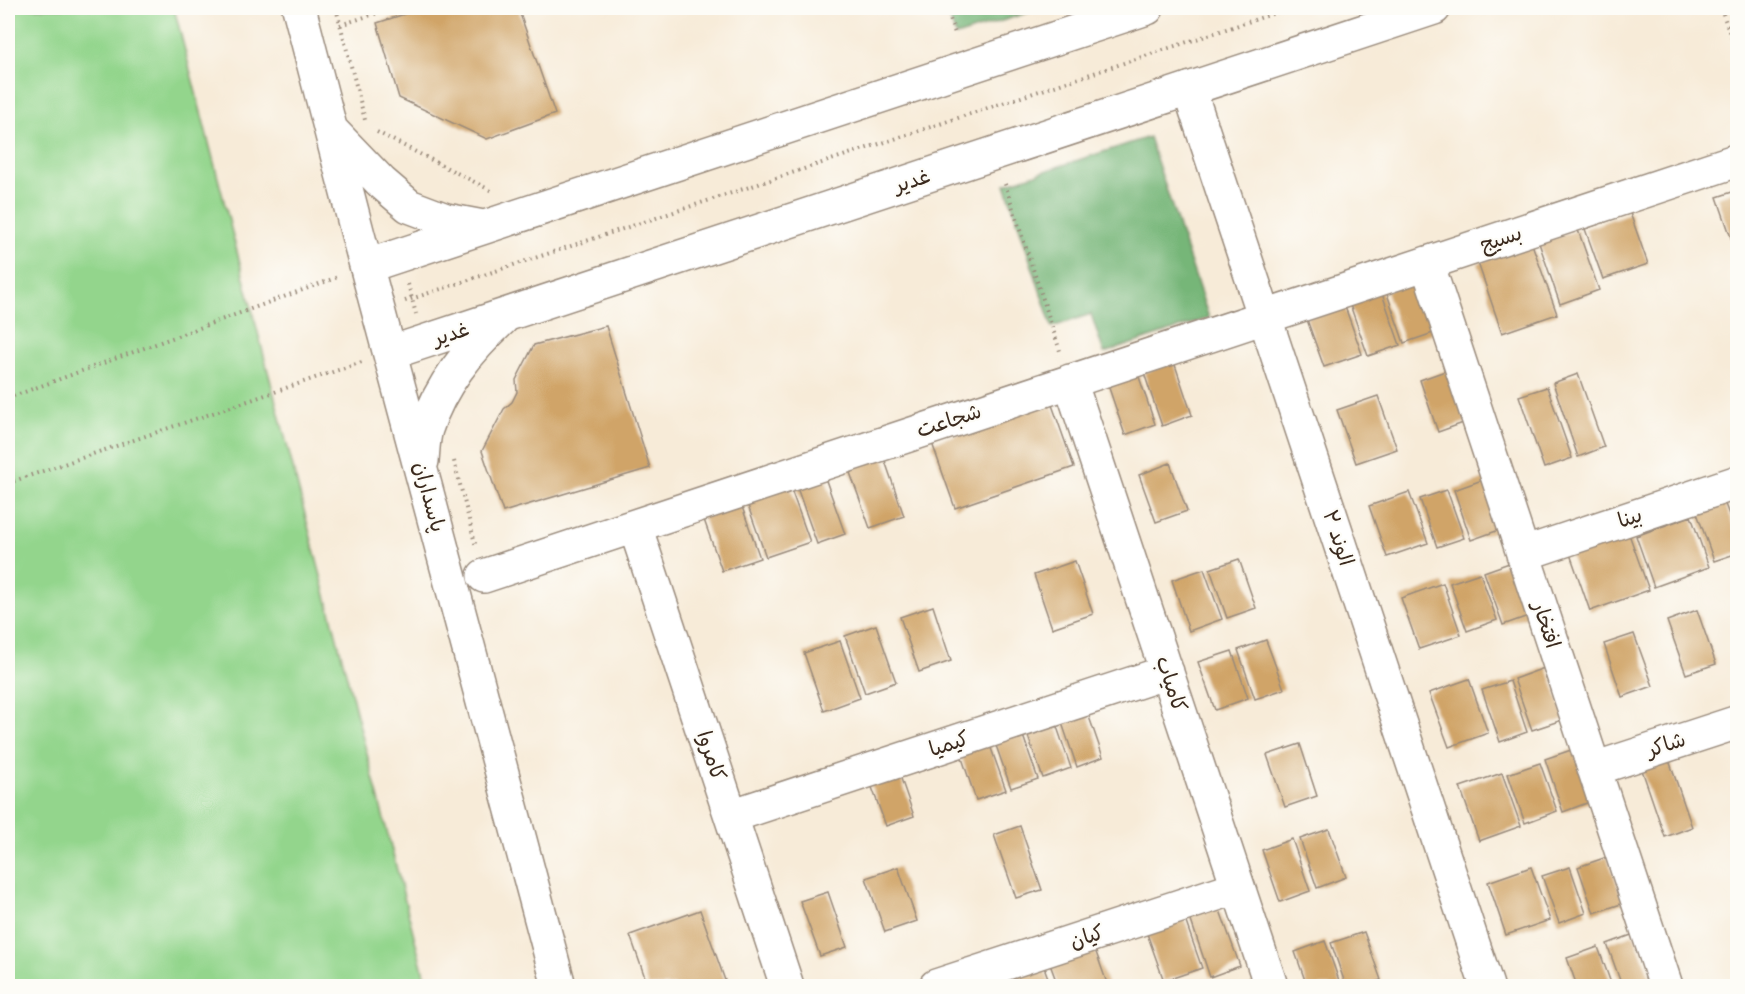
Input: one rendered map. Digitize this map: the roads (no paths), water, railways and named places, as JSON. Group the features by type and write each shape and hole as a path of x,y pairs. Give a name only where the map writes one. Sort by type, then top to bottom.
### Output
{"street":[{"name":"پاسداران","path":"299,8 559,987"},
{"path":"367,266 1147,8"},
{"name":"غدیر","path":"390,353 1434,8"},
{"name":"الوند ۲","path":"1189,89 1487,987"},
{"path":"330,129 381,182 409,206 446,220 484,227"},
{"name":"بسیج","path":"1264,317 1737,160"},
{"name":"افتخار","path":"1427,263 1666,987"},
{"path":"421,468 426,430 448,380 480,340 507,315"},
{"name":"شجاعت","path":"484,576 1264,317"},
{"name":"کامیاب","path":"1070,381 1271,987"},
{"name":"بینا","path":"1523,554 1737,482"},
{"name":"کامروا","path":"635,526 787,987"},
{"name":"کیمیا","path":"731,816 1167,672"},
{"name":"شاکر","path":"1594,769 1737,722"},
{"name":"کیان","path":"936,987 1238,886"}]}
